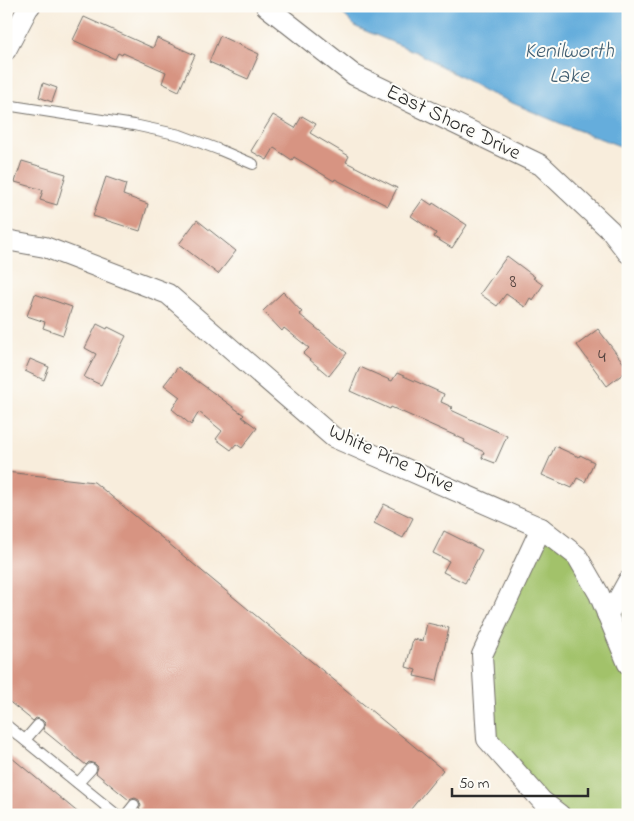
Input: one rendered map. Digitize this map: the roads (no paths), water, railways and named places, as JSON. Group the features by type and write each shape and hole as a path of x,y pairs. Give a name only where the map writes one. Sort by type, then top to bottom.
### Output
{"street":[{"path":"6,50 30,6"},
{"name":"East Shore Drive","path":"266,6 354,75 541,166 610,230 628,253"},
{"name":"White Pine Drive","path":"6,240 46,247 168,294 333,437 541,528 577,556 599,594 628,664"},
{"path":"541,528 482,654 487,739 542,801 560,815"},
{"path":"607,614 617,602 628,582"}],"lane":[{"path":"6,105 134,125 180,135 254,164"},
{"path":"6,725 117,815"},
{"path":"25,740 38,725"},
{"path":"78,783 91,769"},
{"path":"126,815 134,805"}],"water":[{"name":"Kenilworth Lake","path":"335,6 628,6 628,149 564,125 489,93 416,52 356,27"}]}
